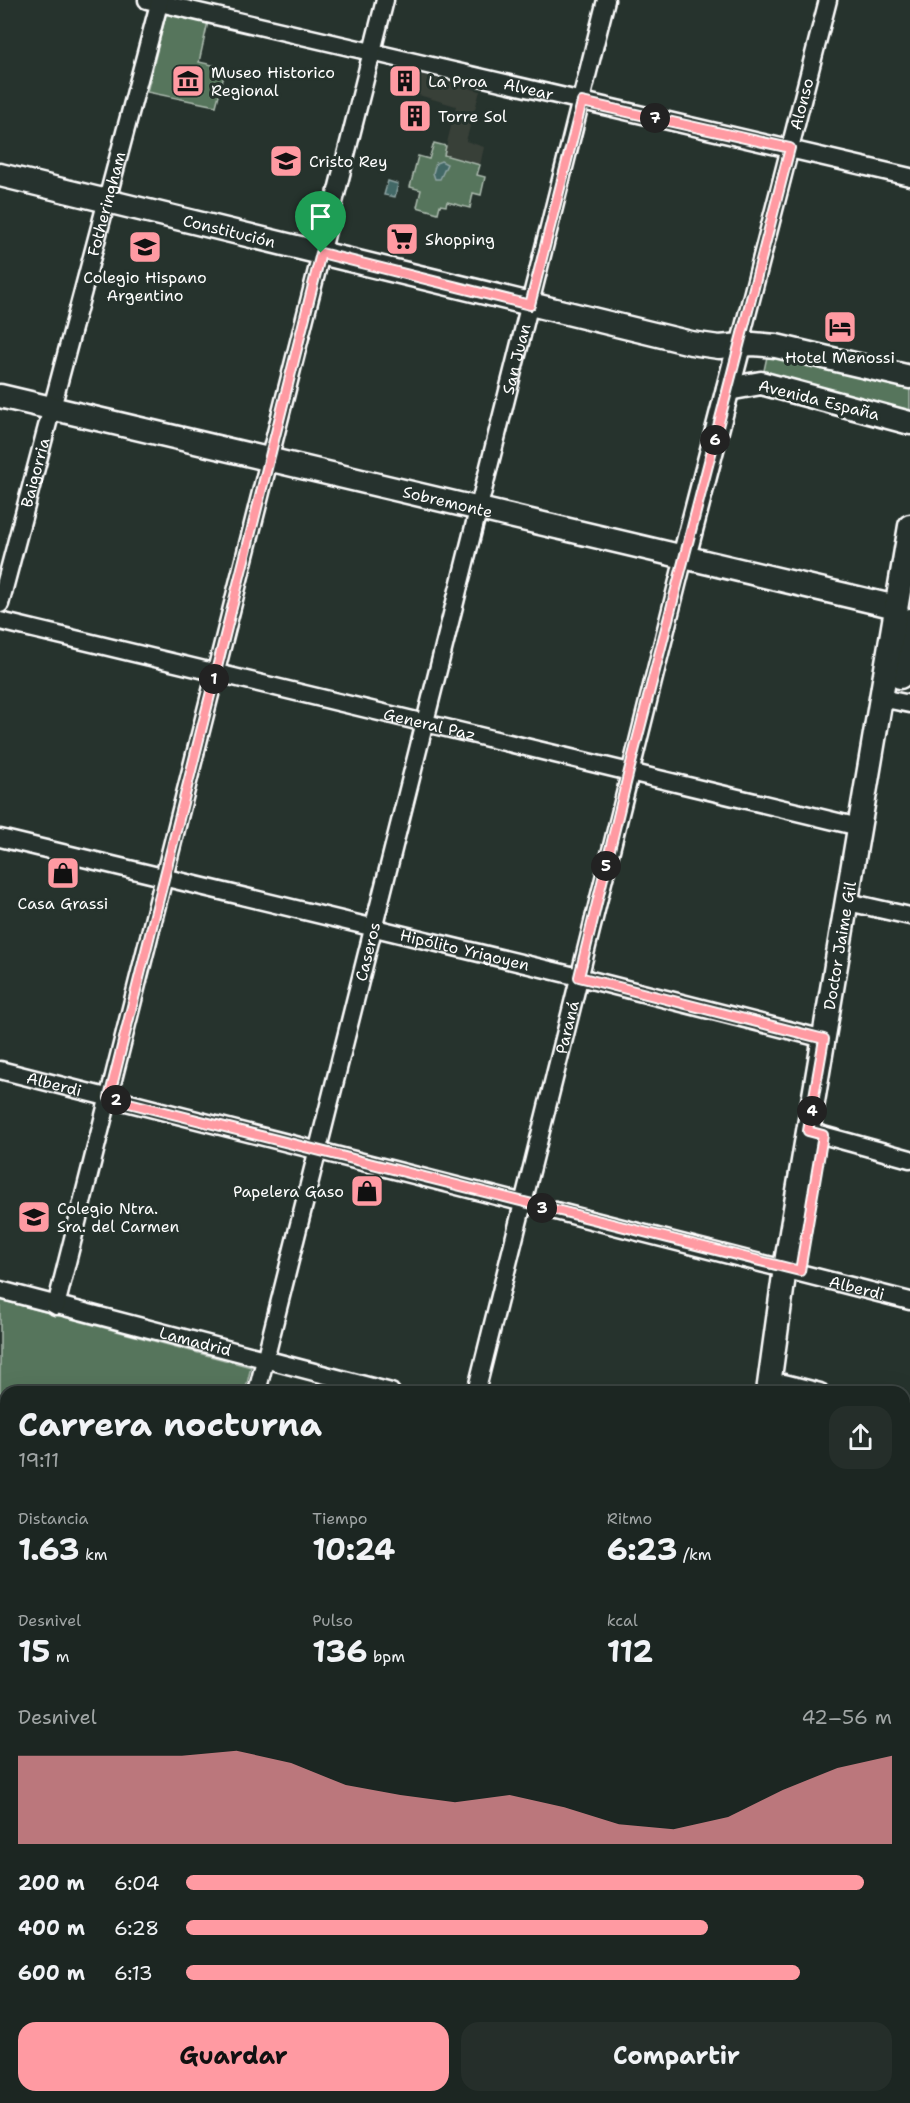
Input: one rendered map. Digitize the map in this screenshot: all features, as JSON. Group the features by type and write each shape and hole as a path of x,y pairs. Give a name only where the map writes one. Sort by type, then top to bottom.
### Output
{"main road":[{"name":"Constitución","path":"0,176 691,343 719,347 739,346"},
{"path":"739,346 753,344 776,346 910,377"},
{"name":"Alonso","path":"684,557 739,346"},
{"name":"Avenida España","path":"728,389 761,383 910,423"},
{"name":"Sobremonte","path":"0,396 684,557 903,613"},
{"path":"896,701 910,526"},
{"name":"Doctor Jaime Gil","path":"778,1386 792,1270 855,903 860,827 896,701"},
{"name":"Doctor Jaime Gil","path":"816,1133 824,1039 855,903 896,701"}],"street":[{"path":"56,1306 271,460 385,0"},
{"name":"San Juan","path":"479,509 606,0"},
{"name":"Alonso","path":"739,346 828,0"},
{"name":"Alvear","path":"156,1 372,54 910,177"},
{"name":"Fotheringham","path":"52,409 156,1"},
{"name":"Baigorria","path":"0,604 52,409"},
{"name":"Caseros","path":"258,1386 479,509"},
{"name":"Paraná","path":"478,1386 684,557"},
{"name":"General Paz","path":"0,621 217,671 860,827"},
{"name":"Hipólito Yrigoyen","path":"0,838 579,977 824,1039"},
{"path":"855,903 910,916"},
{"name":"Alberdi","path":"0,1070 910,1301"},
{"path":"816,1133 910,1159"},
{"name":"Lamadrid","path":"0,1290 369,1386"}],"shaded area":[{"path":"417,74 480,91 466,141 484,147 480,165 444,155 456,106 412,93"}],"green space":[{"path":"167,10 208,22 199,62 226,68 216,106 147,92"},
{"path":"434,143 446,146 444,155 480,165 477,175 485,177 481,195 473,193 470,208 447,202 446,206 440,205 438,213 417,207 421,190 410,187 418,156 429,159"},
{"path":"768,352 910,388 910,410 763,375"},
{"path":"0,1300 251,1367 246,1386 0,1386"}],"water":[{"path":"441,161 447,164 440,179 435,179 433,173 436,163"},
{"path":"388,181 398,184 395,197 384,195"}],"place":[{"name":"Museo Historico Regional","path":"188,81"},
{"name":"La Proa","path":"405,81"},
{"name":"Torre Sol","path":"415,116"},
{"name":"Cristo Rey","path":"286,161"},
{"name":"Shopping","path":"402,239"},
{"name":"Colegio Hispano Argentino","path":"145,247"},
{"name":"Hotel Menossi","path":"840,327"},
{"name":"Casa Grassi","path":"63,873"},
{"name":"Papelera Gaso","path":"367,1191"},
{"name":"Colegio Ntra. Sra. del Carmen","path":"34,1217"}],"route":[{"path":"582,102 790,148 629,771 579,977 824,1039 808,1131 823,1135 800,1271 523,1204 109,1098 271,460 321,253 530,305 582,102"}]}
